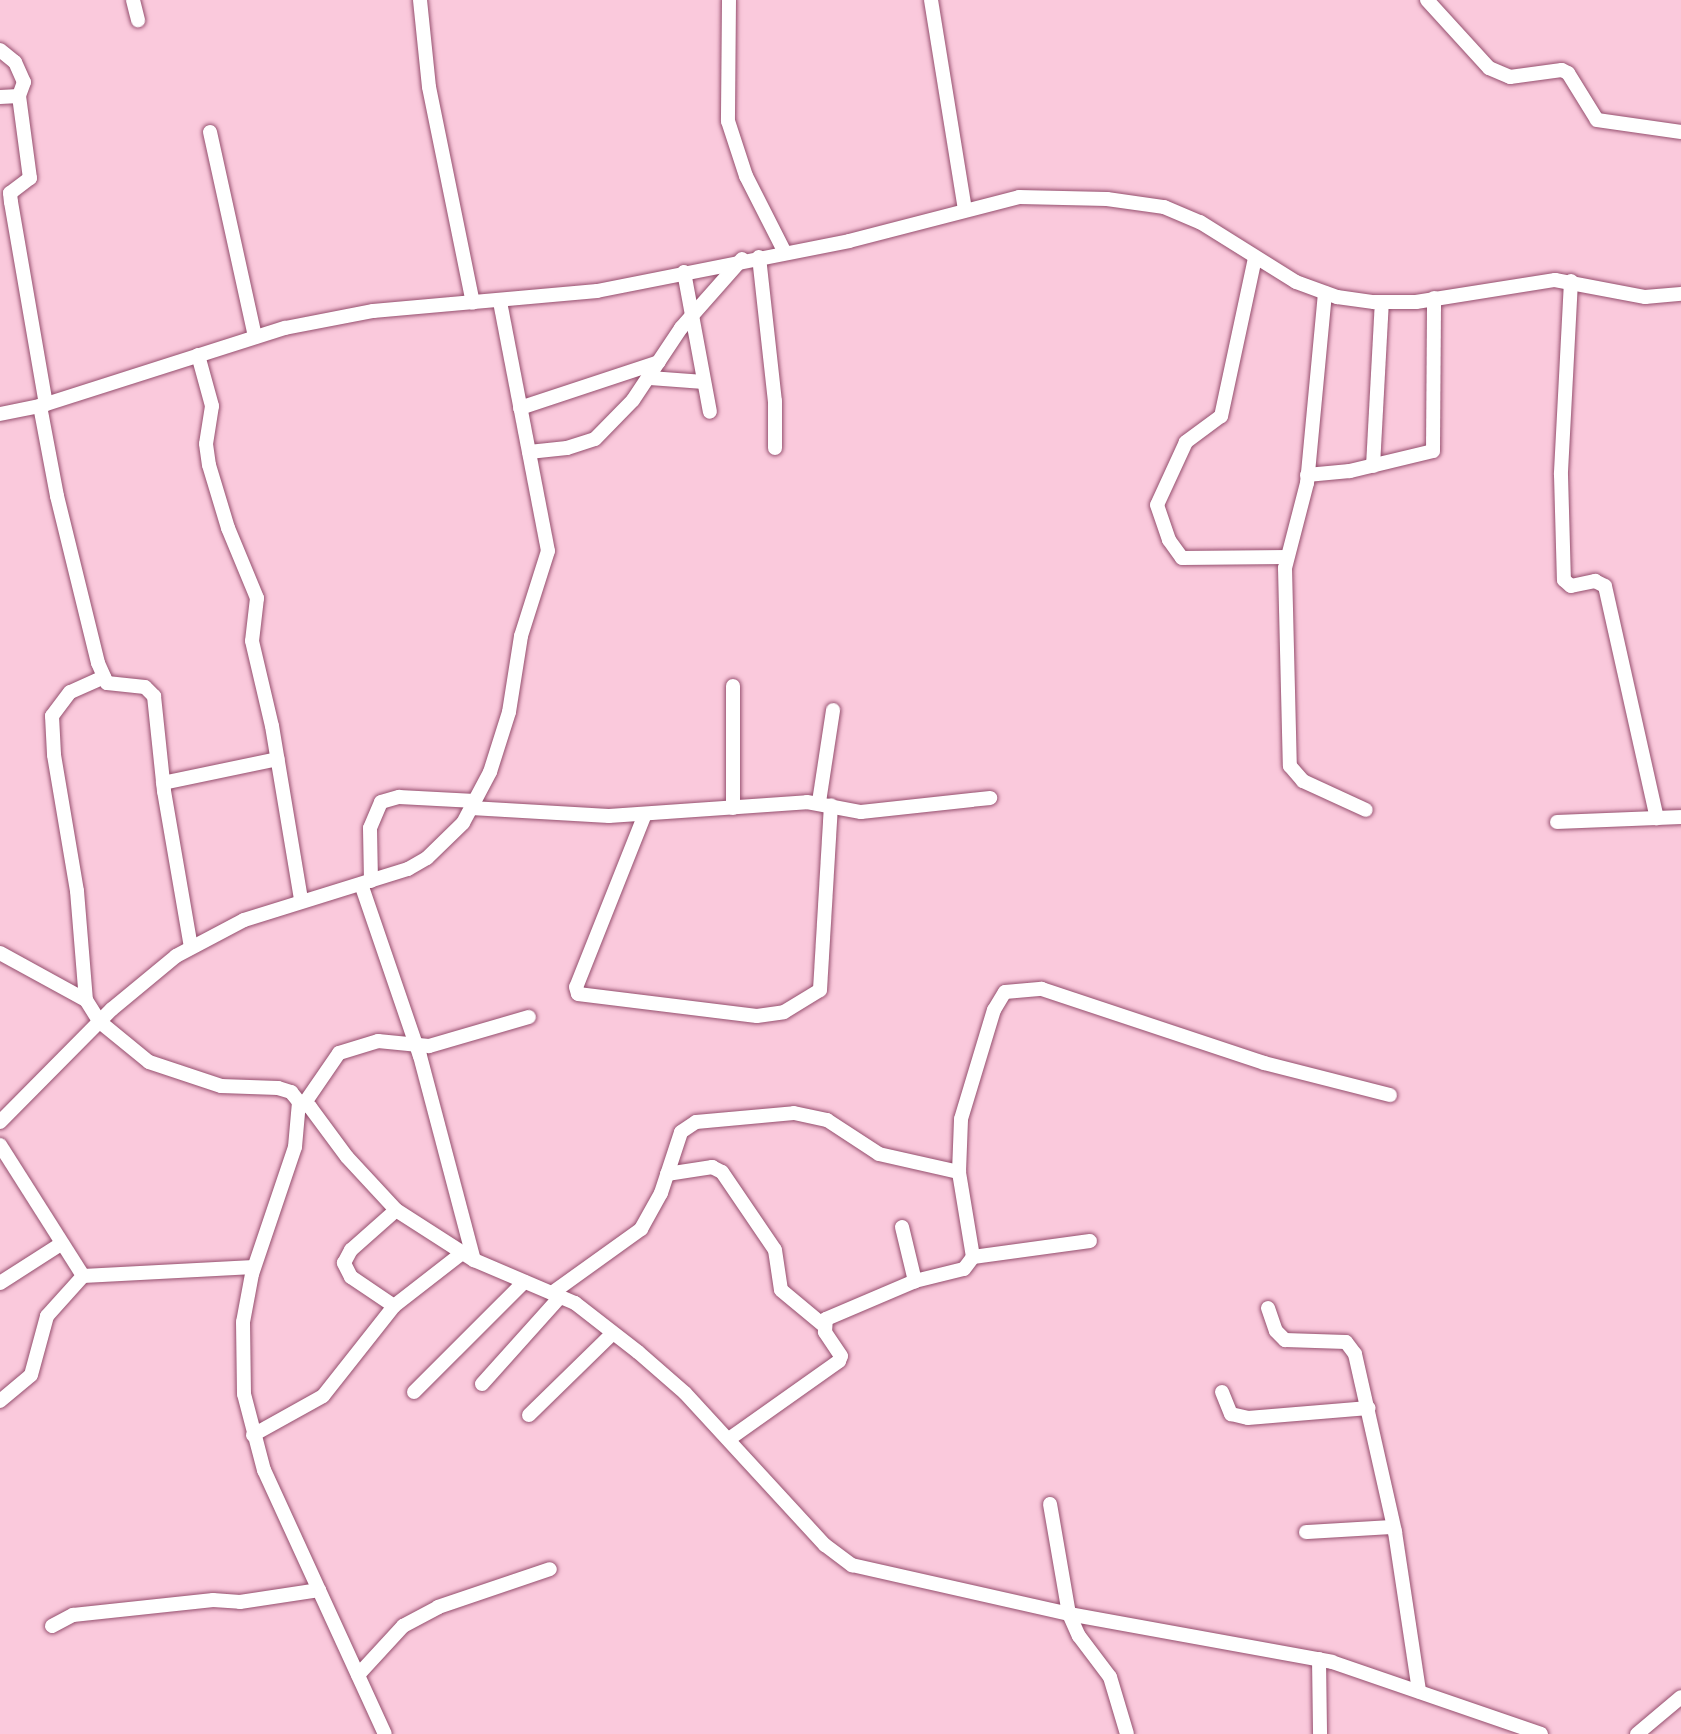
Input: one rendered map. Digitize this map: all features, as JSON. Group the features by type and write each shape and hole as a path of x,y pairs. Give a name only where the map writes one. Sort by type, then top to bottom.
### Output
{"street":[{"path":"133,0 138,20"},
{"path":"420,0 429,87 473,303"},
{"path":"729,0 728,121 746,176 785,253"},
{"path":"931,0 965,209"},
{"path":"1427,0 1489,68 1510,77 1562,70 1568,73 1597,120 1681,132"},
{"path":"0,50 22,74 19,96 30,178 10,193 10,202 57,496 104,677 112,685 151,690 163,783 191,947"},
{"path":"0,97 19,96"},
{"path":"210,132 255,337"},
{"path":"0,414 43,405 255,337 373,311 597,290 922,224 965,209 1019,197 1056,196 1164,207 1200,222 1255,258 1325,293 1382,302 1434,298 1555,279 1645,297 1681,295"},
{"path":"759,257 775,401 775,448"},
{"path":"1255,258 1221,416 1186,442 1157,505 1169,540 1182,558 1287,557"},
{"path":"529,452 567,448 595,439 650,378 681,328 693,319 742,259"},
{"path":"684,272 710,412"},
{"path":"1571,281 1561,474 1564,580 1571,586 1595,581 1605,586 1657,818"},
{"path":"1325,293 1307,475 1287,557 1290,766 1303,781 1366,810"},
{"path":"1307,475 1373,466 1433,451 1434,298"},
{"path":"0,1122 100,1022 191,947 244,920 301,900 366,883 427,858 463,823 490,772 509,712 521,636 548,551 499,301"},
{"path":"1373,466 1382,302"},
{"path":"198,355 212,406 206,444 209,466 228,528 257,598 252,641 278,759 301,900"},
{"path":"520,408 659,362"},
{"path":"650,378 704,382"},
{"path":"104,677 70,692 52,716 54,755 77,891 86,1000 100,1022 149,1062 186,1078 221,1086 278,1088 291,1092 396,1210 468,1256 556,1295 612,1333 685,1393 825,1545 852,1565 1069,1614 1319,1659 1541,1734"},
{"path":"733,686 733,808"},
{"path":"645,814 576,988 578,993 757,1016 784,1012 820,990 825,804 833,710"},
{"path":"163,783 278,759"},
{"path":"468,1256 416,1045 366,883 370,828 381,802 399,797 645,814 825,804 872,812 990,798"},
{"path":"1557,822 1681,817"},
{"path":"0,953 86,1000"},
{"path":"973,1257 960,1172 961,1119 972,1073 994,1010 1005,992 1019,988 1042,989 1264,1063 1390,1095"},
{"path":"385,1734 264,1470 253,1435 242,1362 243,1322 254,1267 295,1147 301,1103 339,1053 377,1041 429,1046 529,1017"},
{"path":"482,1384 556,1295 641,1229 667,1174 681,1132 696,1122 794,1113 827,1120 879,1154 960,1172"},
{"path":"0,1145 83,1276"},
{"path":"667,1174 712,1167 722,1172 775,1250 781,1290 823,1325 841,1356 839,1361 729,1439"},
{"path":"394,1306 351,1277 344,1263 351,1250 396,1210"},
{"path":"902,1227 915,1281"},
{"path":"823,1325 835,1312 915,1281 964,1269 973,1257 1090,1241"},
{"path":"0,1283 61,1244"},
{"path":"253,1435 323,1396 360,1355 394,1306 468,1256"},
{"path":"0,1401 31,1375 47,1316 83,1276 254,1267"},
{"path":"414,1392 524,1282"},
{"path":"1268,1308 1276,1331 1285,1340 1346,1342 1355,1354 1393,1527 1419,1691"},
{"path":"529,1415 612,1333"},
{"path":"1222,1392 1231,1414 1248,1418 1368,1408"},
{"path":"1050,1504 1069,1614 1079,1636 1110,1677 1127,1734"},
{"path":"1306,1532 1393,1527"},
{"path":"358,1675 403,1626 438,1607 550,1569"},
{"path":"52,1626 74,1615 213,1600 240,1602 319,1590"},
{"path":"1319,1659 1320,1734"},
{"path":"1637,1734 1681,1697"}]}
